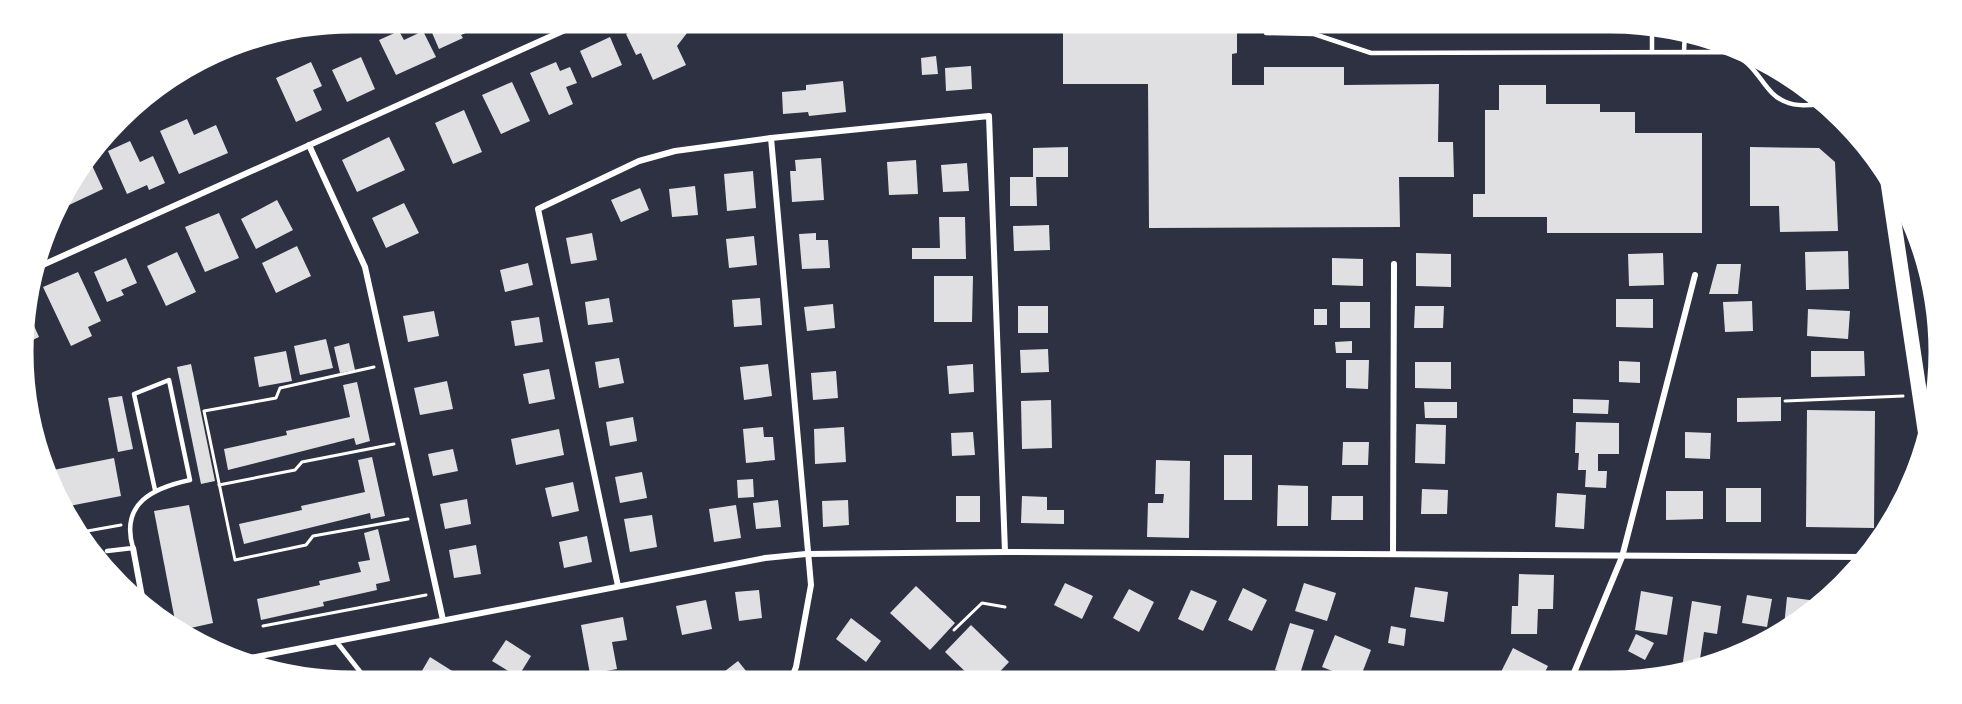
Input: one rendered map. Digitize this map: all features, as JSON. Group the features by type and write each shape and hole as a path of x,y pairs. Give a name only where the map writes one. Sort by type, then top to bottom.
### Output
{"main road":[{"path":"1890,196 1924,417"}],"street":[{"path":"44,265 561,32"},
{"path":"618,586 538,209 639,161 675,152 771,138 989,116 1005,552"},
{"path":"771,138 806,554 811,585 794,672"},
{"path":"309,145 365,267 443,620"},
{"path":"1393,554 1394,264"},
{"path":"1574,672 1622,557 1695,274"},
{"path":"133,548 141,593"},
{"path":"255,657 765,558 806,554 1005,552 1856,557"}],"lane":[{"path":"1266,32 1314,34 1371,53 1722,52"},
{"path":"1652,34 1652,52"},
{"path":"1684,40 1684,52"},
{"path":"1749,64 1780,100 1789,104 1813,105"},
{"path":"107,551 133,548 129,537 131,523 139,503 155,490 190,480 170,380 134,394 155,490"},
{"path":"336,641 360,672"}],"path":[{"path":"388,364 280,388 276,398 204,411 219,485 235,560 306,545 313,536 420,516"},
{"path":"1785,401 1920,395"},
{"path":"219,485 295,470 302,462 404,442"},
{"path":"87,531 131,523"},
{"path":"263,626 437,593"},
{"path":"954,630 982,603 1005,607"}],"building":[{"path":"397,32 400,32 404,40 424,32 436,57 396,75 379,40"},
{"path":"432,32 468,32 461,35 463,38 439,49"},
{"path":"630,32 688,32 677,46 686,65 653,80 641,53 636,55 626,34"},
{"path":"1063,32 1237,32 1237,53 1232,54 1232,85 1264,85 1264,67 1344,67 1344,85 1439,84 1438,142 1453,142 1454,177 1399,177 1400,227 1149,228 1148,84 1063,84"},
{"path":"610,37 622,65 592,78 580,51"},
{"path":"936,56 938,74 922,75 921,58"},
{"path":"361,57 375,89 347,102 332,70"},
{"path":"311,62 322,86 313,90 322,110 296,122 276,78"},
{"path":"556,62 560,71 570,67 577,83 566,87 573,104 549,115 530,73"},
{"path":"971,66 972,89 946,91 945,68"},
{"path":"843,81 846,112 809,116 808,112 783,114 782,92 806,90 806,85"},
{"path":"512,82 530,121 501,134 482,95"},
{"path":"1499,85 1546,85 1546,104 1600,104 1600,112 1635,112 1635,133 1702,133 1702,233 1547,233 1547,217 1473,217 1473,194 1485,194 1485,110 1499,110"},
{"path":"464,110 482,152 453,164 435,123"},
{"path":"187,119 194,135 216,125 228,153 179,174 160,131"},
{"path":"389,137 405,170 357,192 342,160"},
{"path":"130,141 140,162 153,156 165,183 149,190 147,185 127,194 108,151"},
{"path":"1068,147 1068,177 1036,177 1037,206 1010,206 1010,177 1033,177 1033,148"},
{"path":"1750,147 1819,148 1835,162 1838,231 1780,232 1779,206 1750,206"},
{"path":"821,158 824,200 792,202 790,171 796,171 795,160"},
{"path":"916,160 918,194 889,195 887,162"},
{"path":"967,163 969,191 943,192 941,165"},
{"path":"92,165 103,189 69,205 74,192"},
{"path":"753,171 756,208 727,211 724,174"},
{"path":"695,186 698,215 672,217 669,189"},
{"path":"640,188 649,210 621,222 611,200"},
{"path":"277,200 293,230 256,249 241,219"},
{"path":"404,203 419,233 386,248 372,218"},
{"path":"219,213 239,258 205,272 185,227"},
{"path":"939,217 965,217 966,259 912,259 912,248 940,248"},
{"path":"1049,225 1050,250 1014,251 1013,226"},
{"path":"592,233 597,260 571,264 566,238"},
{"path":"816,233 816,240 828,240 830,268 802,269 799,234"},
{"path":"754,236 757,265 729,268 726,239"},
{"path":"297,246 311,276 276,293 262,263"},
{"path":"1848,251 1849,289 1806,290 1805,252"},
{"path":"177,252 196,292 166,306 147,266"},
{"path":"1416,253 1451,254 1451,287 1416,286"},
{"path":"1663,253 1664,285 1629,286 1628,254"},
{"path":"126,258 137,283 121,290 124,295 107,302 94,272"},
{"path":"1332,258 1363,259 1363,286 1332,285"},
{"path":"528,263 533,285 505,292 500,270"},
{"path":"1717,264 1741,264 1738,294 1709,294"},
{"path":"78,272 101,321 88,327 92,336 71,346 43,287"},
{"path":"934,276 973,276 972,322 934,322"},
{"path":"609,298 613,322 588,325 585,302"},
{"path":"760,298 762,325 734,327 732,300"},
{"path":"1616,299 1653,299 1653,328 1616,327"},
{"path":"1752,301 1753,331 1725,332 1723,302"},
{"path":"1340,302 1370,302 1370,328 1340,328"},
{"path":"833,304 835,328 807,331 804,307"},
{"path":"1018,306 1048,306 1048,333 1018,333"},
{"path":"1415,306 1444,306 1443,328 1414,328"},
{"path":"1314,309 1327,309 1327,325 1314,325"},
{"path":"1808,309 1850,311 1848,339 1807,336"},
{"path":"434,311 439,336 408,342 403,316"},
{"path":"539,317 543,342 515,346 511,321"},
{"path":"33,323 39,337 32,340"},
{"path":"326,339 333,368 300,375 294,346"},
{"path":"1352,341 1352,353 1336,353 1335,342"},
{"path":"349,343 355,370 340,373 334,347"},
{"path":"1048,349 1049,372 1021,373 1020,350"},
{"path":"286,351 292,381 259,387 254,357"},
{"path":"1811,351 1864,351 1865,376 1811,377"},
{"path":"619,358 624,383 599,388 595,362"},
{"path":"1346,360 1369,360 1368,389 1346,388"},
{"path":"1619,361 1640,362 1640,383 1619,382"},
{"path":"1415,362 1451,362 1451,389 1415,388"},
{"path":"191,364 215,481 201,484 177,367"},
{"path":"768,364 772,396 744,400 740,367"},
{"path":"973,364 974,392 949,394 947,366"},
{"path":"549,369 555,399 529,404 523,374"},
{"path":"836,371 838,398 813,400 811,373"},
{"path":"447,381 453,409 420,415 414,388"},
{"path":"357,382 370,441 356,445 354,438 228,470 224,449 287,435 286,431 350,417 343,385"},
{"path":"122,396 133,449 118,452 108,398"},
{"path":"1781,397 1781,421 1737,422 1737,398"},
{"path":"1573,399 1609,400 1608,414 1573,413"},
{"path":"1051,400 1052,448 1022,449 1021,401"},
{"path":"1424,402 1457,402 1457,418 1425,418"},
{"path":"1807,410 1875,411 1874,528 1806,527"},
{"path":"633,417 637,441 610,446 606,422"},
{"path":"1576,422 1619,423 1619,454 1598,454 1598,471 1607,471 1606,488 1585,487 1586,470 1578,470 1579,453 1575,453"},
{"path":"1416,424 1446,425 1445,464 1415,463"},
{"path":"763,427 764,437 773,437 775,460 746,463 743,429"},
{"path":"844,427 846,462 815,464 814,429"},
{"path":"559,429 564,455 516,465 511,439"},
{"path":"973,432 975,455 952,456 951,433"},
{"path":"1685,432 1711,433 1710,459 1685,458"},
{"path":"1343,442 1369,442 1368,465 1342,465"},
{"path":"453,449 458,471 433,476 428,454"},
{"path":"1224,455 1252,455 1252,500 1224,500"},
{"path":"372,457 385,516 371,519 370,513 244,544 239,524 302,510 301,506 365,492 358,460"},
{"path":"114,458 121,496 71,506 54,470"},
{"path":"1156,460 1190,461 1189,538 1147,537 1148,503 1163,503 1164,494 1155,494"},
{"path":"642,472 647,498 620,503 615,477"},
{"path":"753,479 754,497 738,498 737,480"},
{"path":"573,482 579,511 552,517 545,488"},
{"path":"1278,485 1308,486 1308,526 1277,526"},
{"path":"1726,488 1761,488 1761,522 1726,522"},
{"path":"1422,489 1448,490 1447,514 1421,514"},
{"path":"1666,491 1703,491 1703,519 1666,520"},
{"path":"1557,493 1586,495 1584,529 1555,527"},
{"path":"956,496 980,496 980,522 956,522"},
{"path":"1022,496 1047,497 1047,510 1064,510 1064,524 1021,523"},
{"path":"1332,496 1363,496 1363,520 1331,520"},
{"path":"467,499 471,524 445,529 440,504"},
{"path":"778,500 781,527 756,529 753,503"},
{"path":"848,500 849,525 823,527 822,501"},
{"path":"189,505 213,623 189,628 175,618 154,511"},
{"path":"736,505 741,538 714,542 709,509"},
{"path":"652,515 657,547 630,552 624,519"},
{"path":"378,529 390,581 376,584 377,590 323,602 324,606 261,620 257,599 320,585 319,581 361,572 358,562 370,560 364,533"},
{"path":"587,536 592,562 564,568 559,542"},
{"path":"476,545 481,574 454,578 449,550"},
{"path":"1519,574 1554,575 1553,609 1538,609 1537,634 1511,634 1512,606 1518,606"},
{"path":"1065,583 1093,596 1082,619 1054,605"},
{"path":"1304,583 1336,593 1327,621 1295,611"},
{"path":"916,586 955,623 930,650 890,613"},
{"path":"1415,587 1448,592 1444,622 1410,617"},
{"path":"1243,588 1267,600 1252,631 1228,620"},
{"path":"1129,589 1154,602 1139,632 1113,618"},
{"path":"759,590 762,618 739,621 735,592"},
{"path":"1191,590 1217,601 1203,631 1178,619"},
{"path":"1641,591 1673,597 1667,635 1635,630"},
{"path":"1747,595 1772,599 1767,627 1742,623"},
{"path":"1787,597 1812,600 1805,606 1785,620"},
{"path":"706,600 712,629 682,635 676,606"},
{"path":"1692,601 1721,606 1717,634 1704,632 1700,660 1683,664"},
{"path":"623,617 627,640 612,642 617,669 590,672 581,625"},
{"path":"851,618 881,641 866,662 836,639"},
{"path":"1290,623 1314,630 1301,672 1275,670"},
{"path":"971,625 1009,662 1000,672 966,672 945,652"},
{"path":"1391,626 1406,629 1404,646 1388,643"},
{"path":"1636,634 1654,643 1645,660 1628,651"},
{"path":"1335,635 1371,650 1362,672 1335,672 1322,667"},
{"path":"506,640 531,656 521,672 510,672 492,661"},
{"path":"1513,648 1548,666 1545,672 1501,672"},
{"path":"430,657 454,672 421,672"},
{"path":"738,661 747,672 724,672"}]}
